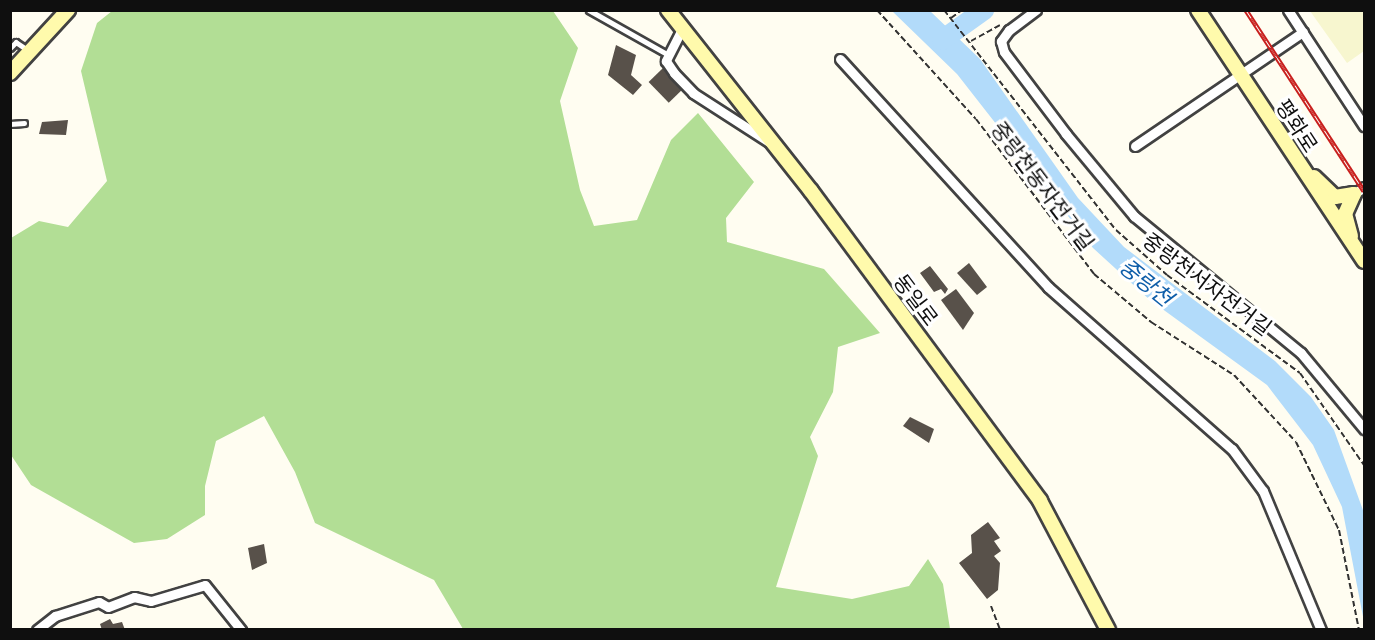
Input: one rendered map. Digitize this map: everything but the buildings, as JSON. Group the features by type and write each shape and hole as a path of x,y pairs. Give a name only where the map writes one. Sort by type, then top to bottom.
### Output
{"street":[{"path":"10,73 68,10"},
{"name":"동일로","path":"668,10 1040,501 1108,630"},
{"path":"1036,10 1018,23 1001,41 1004,52 1121,203 1301,353 1365,429"},
{"name":"평화로","path":"1198,10 1240,77 1365,261"},
{"path":"1288,10 1365,126"},
{"path":"682,29 666,61 693,93 770,142"},
{"path":"1135,146 1240,77 1302,32"},
{"path":"840,59 1048,287 1232,449 1263,491 1321,630"},
{"path":"1298,163 1335,197 1359,190"},
{"path":"1353,243 1345,214 1359,190"},
{"path":"37,630 55,616 99,602 108,606 134,597 151,601 206,585 241,630"}],"lane":[{"path":"589,10 669,55"},
{"path":"10,48 16,42 30,52"},
{"path":"10,124 24,123"}],"path":[{"name":"중랑천동자전거길","path":"877,10 976,119 1030,195 1087,267 1136,312 1234,375 1296,442 1339,530 1359,630"},
{"name":"중랑천서자전거길","path":"944,10 971,41 1116,230 1159,270 1300,373 1365,465"},
{"path":"951,18 962,10"},
{"path":"971,41 1004,23 1018,23"},
{"path":"991,606 1000,630"}],"green space":[{"path":"112,11 553,11 578,48 560,101 580,190 594,226 637,220 671,140 698,113 754,182 726,218 727,242 824,269 880,333 838,347 833,392 810,437 818,456 776,587 852,599 909,586 928,559 943,584 950,629 463,629 434,580 315,523 295,472 264,416 216,441 205,486 205,515 167,539 134,543 31,485 11,455 11,238 39,221 68,227 107,181 81,71 97,23"},
{"path":"1310,11 1364,11 1364,51 1347,63"}],"water":[{"name":"중랑천","path":"892,11 930,11 980,59 1078,198 1124,247 1275,361 1311,397 1334,430 1364,513 1364,622 1342,507 1313,445 1267,385 1150,300 1093,248 957,74"}],"waterway":[{"path":"942,40 984,10"}],"railway":[{"path":"1246,10 1364,191"}]}
